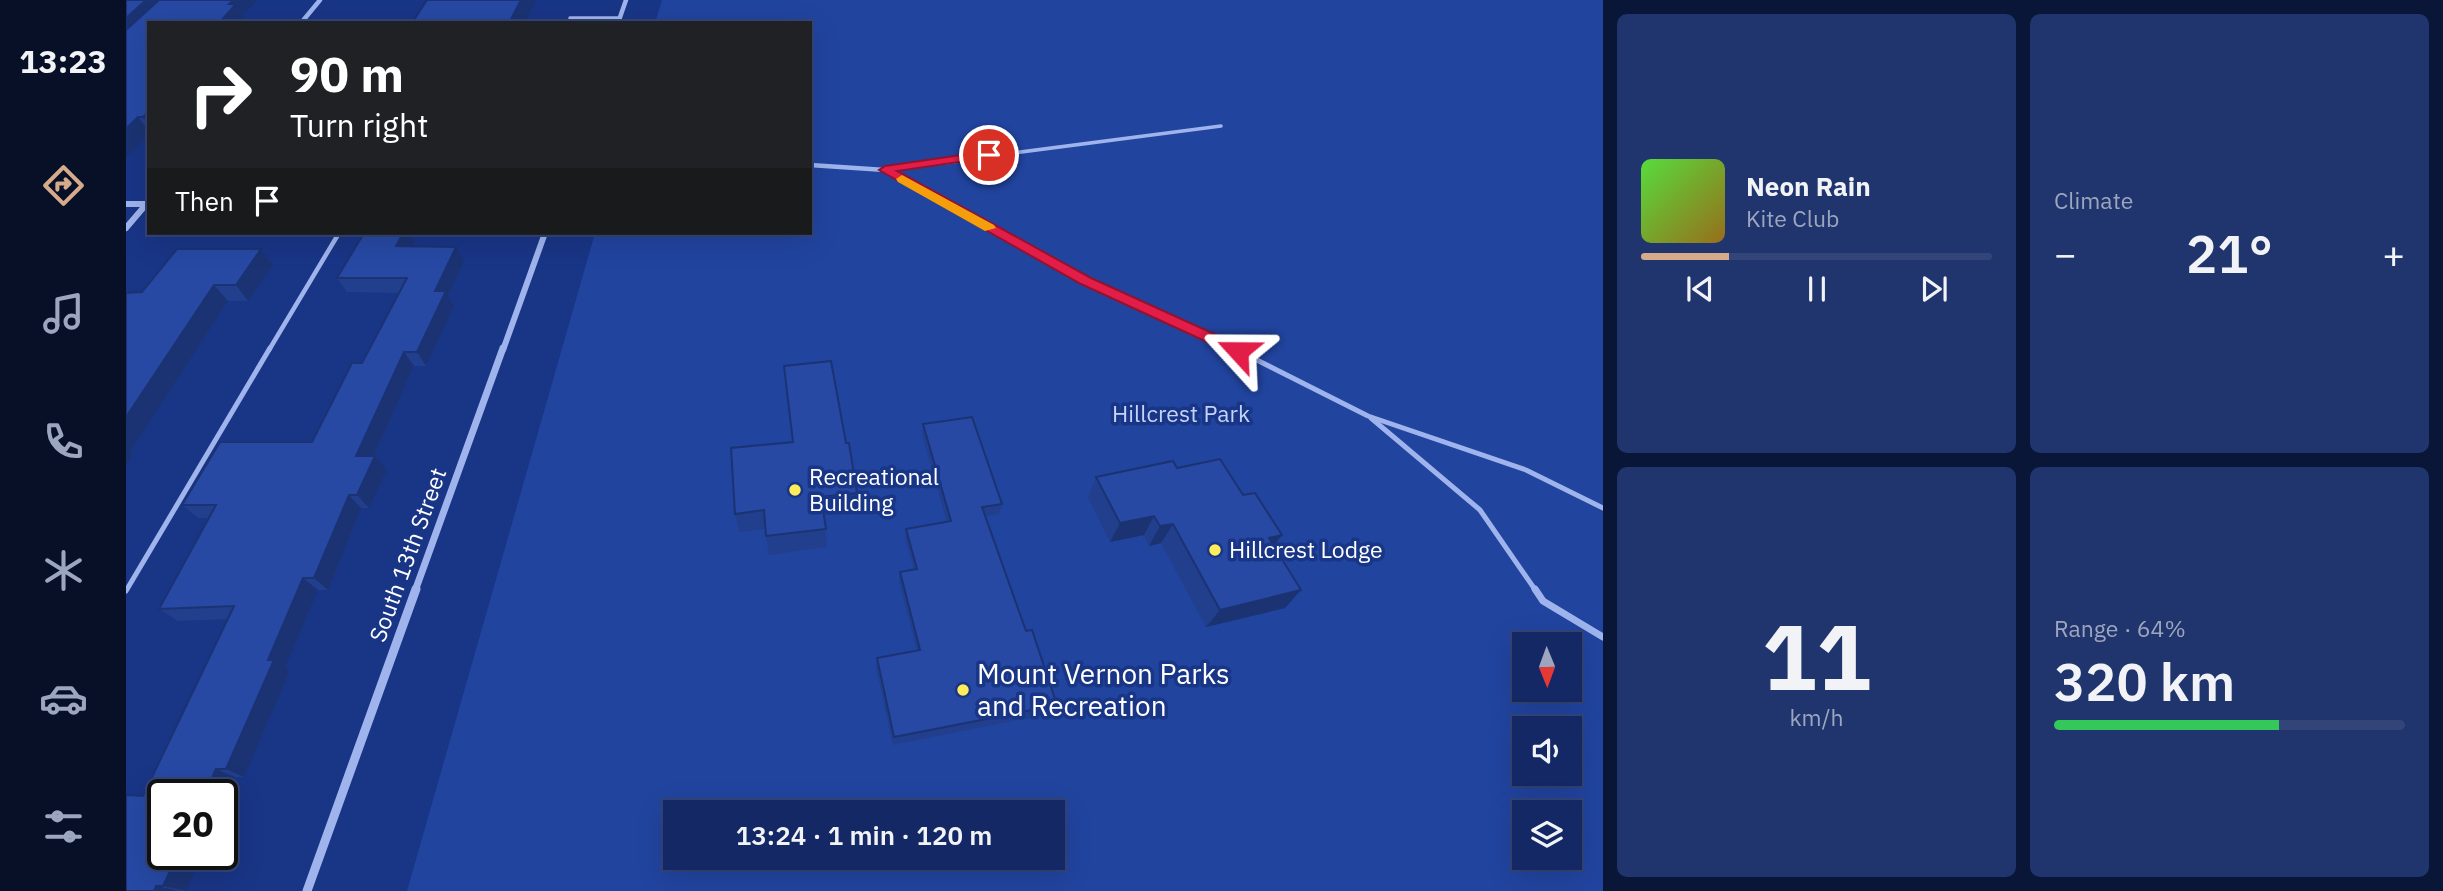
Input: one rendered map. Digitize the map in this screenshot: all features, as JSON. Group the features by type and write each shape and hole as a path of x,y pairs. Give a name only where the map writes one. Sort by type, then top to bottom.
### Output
{"street":[{"path":"303,21 320,0"},
{"path":"619,20 626,0"},
{"path":"126,204 147,203"},
{"path":"126,228 147,204"},
{"name":"South 13th Street","path":"307,891 544,235"}],"lane":[{"path":"570,18 619,20"},
{"path":"812,165 885,170 1221,126"},
{"path":"885,170 1086,281 1263,362 1368,416 1526,470 1603,508"},
{"path":"126,591 338,235"},
{"path":"1368,416 1480,510 1543,601 1603,637"}],"green space":[{"name":"Hillcrest Park","path":"662,0 1603,0 1603,891 407,891 594,235 812,235 812,21 656,21"}],"building":[{"path":"126,0 146,0 126,18"},
{"path":"159,0 234,0 229,4 236,4 221,21 147,21 147,113 138,117 126,129 126,30"},
{"path":"427,0 521,0 510,21 413,21"},
{"path":"363,235 402,235 396,246 456,247 435,291 446,291 417,352 404,352 356,456 375,456 357,495 349,495 314,578 303,578 268,660 274,660 226,769 216,769 212,779 151,779 234,606 159,609 216,505 182,505 220,442 312,442 352,363 362,363 407,278 337,278"},
{"path":"177,249 261,249 236,285 214,285 126,417 126,293 142,292"},
{"path":"831,361 857,493 821,497 826,529 766,536 764,510 735,514 731,448 793,442 784,366"},
{"path":"972,417 1002,504 982,507 1026,631 1032,630 1057,705 894,737 877,658 920,650 900,572 917,569 906,529 951,521 923,424"},
{"name":"Hillcrest Lodge","path":"1220,459 1243,495 1255,493 1282,535 1269,538 1301,590 1220,610 1173,524 1160,526 1154,516 1120,523 1096,477 1173,461 1177,468"},
{"path":"147,788 147,870 170,870 163,886 156,886 154,891 126,891 126,795 143,796"}],"slow traffic":[{"path":"902,179 990,228"}],"place":[{"name":"Recreational Building","path":"795,490"},
{"name":"Hillcrest Lodge","path":"1215,550"},
{"name":"Mount Vernon Parks and Recreation","path":"963,690"}],"route":[{"path":"989,155 885,170 1086,281 1238,351"}]}
